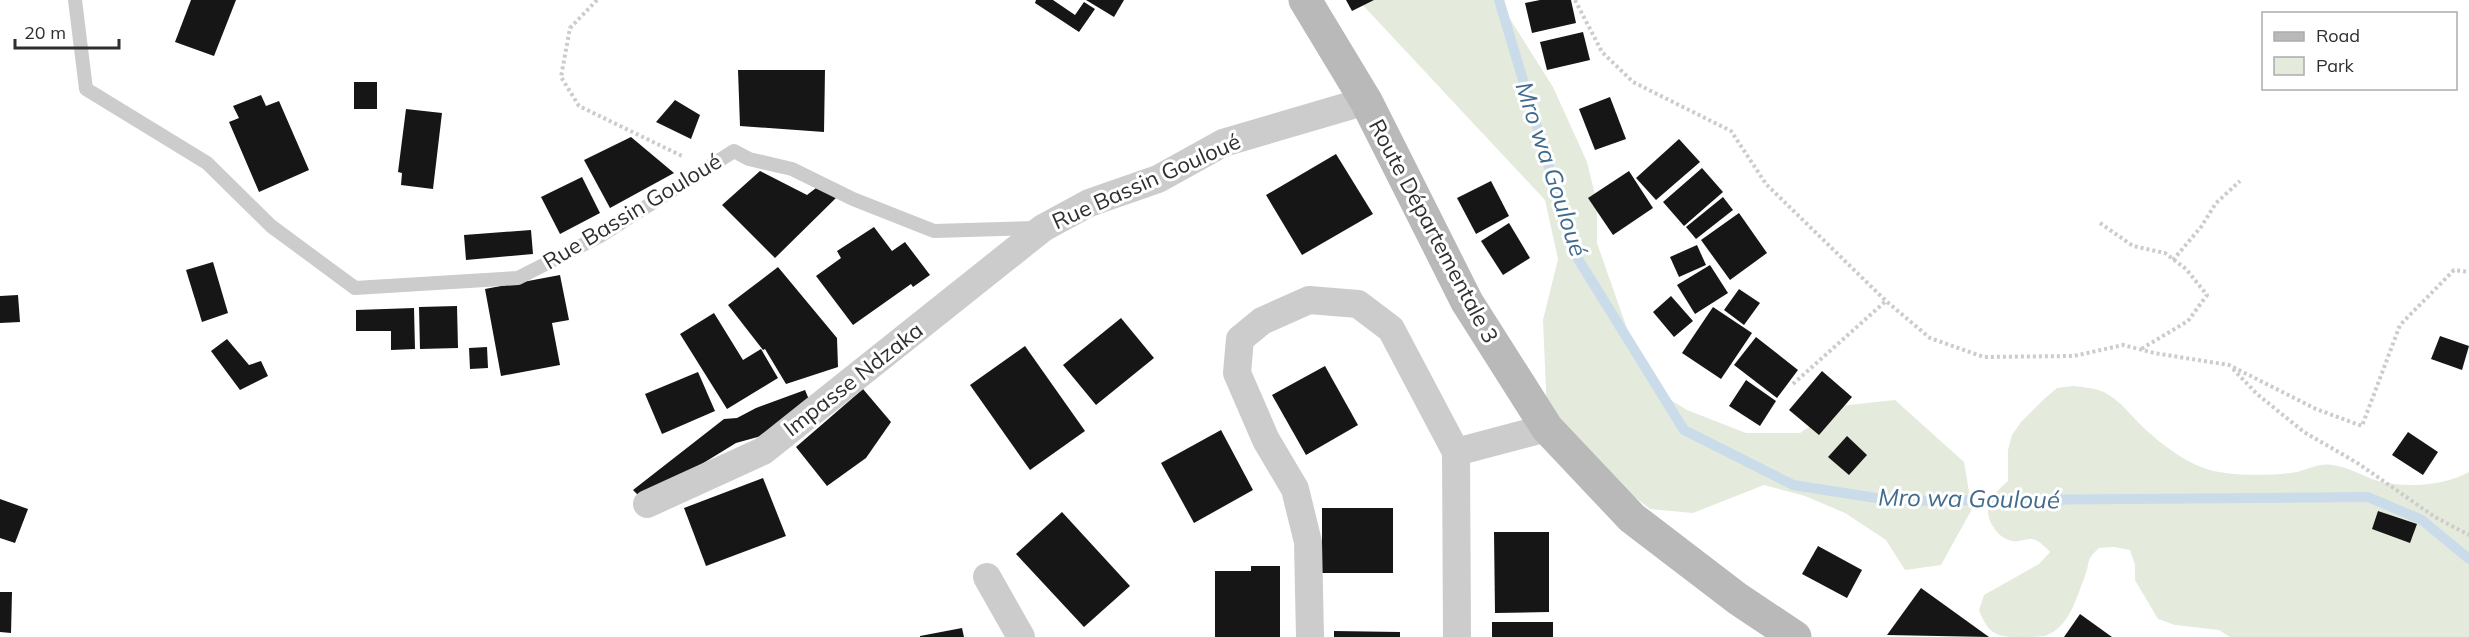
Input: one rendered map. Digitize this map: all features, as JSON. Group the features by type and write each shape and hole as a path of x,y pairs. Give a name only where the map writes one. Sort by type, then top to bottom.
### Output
{"main road":[{"name":"Route Départementale 3","path":"1305,0 1366,101 1467,302 1546,428 1632,518 1738,599 1795,637"}],"street":[{"name":"Rue Bassin Gouloué","path":"1043,228 1089,203 1158,180 1223,143 1366,101"},
{"name":"Impasse Ndzaka","path":"647,504 764,451 1043,228"},
{"path":"1311,637 1308,542 1294,489 1266,440 1237,374 1240,339 1262,321 1309,300 1358,304 1391,329 1456,452 1457,637"},
{"path":"1456,452 1546,428"},
{"path":"987,577 1021,637"}],"lane":[{"name":"Rue Bassin Gouloué","path":"75,0 86,88 207,163 271,226 355,288 518,278 600,236 734,151 749,159 792,169 853,199 933,231 1043,228"}],"path":[{"path":"597,0 570,27 561,77 579,106 707,167"},
{"path":"1575,0 1602,52 1633,82 1731,131 1766,184 1886,301 1930,338 1984,357 2074,356 2123,345 2229,365 2316,409 2362,426 2400,325 2454,270 2469,272"},
{"path":"2172,260 2201,227 2216,203 2240,181"},
{"path":"2100,223 2133,246 2165,253 2186,269 2207,295 2188,321 2140,349"},
{"path":"1793,384 1886,301"},
{"path":"2229,365 2257,394 2304,432 2359,464 2435,517 2469,535"}],"green space":[{"path":"1358,0 1498,0 1553,87 1587,162 1597,203 1597,243 1630,337 1656,391 1687,410 1746,433 1800,433 1840,406 1895,400 1964,462 1972,509 1941,565 1905,570 1886,540 1845,513 1805,496 1764,485 1693,513 1650,509 1606,475 1547,414 1543,320 1558,259 1545,200"},
{"path":"2073,386 2110,395 2164,445 2186,460 2222,473 2275,474 2327,465 2344,467 2386,483 2423,485 2459,477 2469,472 2469,637 2230,637 2219,630 2175,625 2158,619 2135,580 2135,565 2130,550 2114,547 2099,548 2092,556 2071,611 2054,632 2045,636 2016,637 2002,636 1992,631 1988,628 1979,610 1984,595 2039,564 2050,552 2033,539 2015,541 2006,539 1997,532 1990,521 1988,508 1990,502 2008,481 2008,450 2012,435 2021,422 2057,388"}],"building":[{"path":"191,0 236,0 214,56 175,42"},
{"path":"1036,0 1053,0 1075,15 1084,2 1095,9 1079,32 1035,3"},
{"path":"1086,0 1124,0 1114,17"},
{"path":"1346,0 1374,0 1352,11"},
{"path":"1540,0 1571,0 1576,23 1532,33 1525,3"},
{"path":"1583,32 1590,60 1547,70 1540,42"},
{"path":"738,70 825,70 824,132 740,126"},
{"path":"354,82 377,82 377,109 354,109"},
{"path":"261,95 266,106 279,101 309,170 259,192 229,122 239,118 233,106"},
{"path":"1610,97 1626,139 1595,150 1579,109"},
{"path":"675,100 700,115 691,139 656,122"},
{"path":"406,109 442,113 433,189 401,185 402,173 398,172"},
{"path":"631,137 674,173 610,208 584,160"},
{"path":"1679,139 1700,162 1656,200 1636,178"},
{"path":"1336,154 1373,214 1302,255 1266,195"},
{"path":"1702,168 1723,192 1684,226 1663,202"},
{"path":"760,171 807,195 816,188 837,197 775,258 722,205"},
{"path":"1629,171 1653,208 1613,235 1588,198"},
{"path":"582,177 600,213 560,234 541,197"},
{"path":"1491,181 1509,216 1476,234 1457,198"},
{"path":"1723,197 1733,210 1696,239 1686,227"},
{"path":"1739,213 1767,253 1730,280 1701,240"},
{"path":"1509,223 1530,258 1503,275 1481,241"},
{"path":"874,227 892,251 905,242 930,275 913,287 911,284 853,325 816,276 841,258 837,251"},
{"path":"531,230 533,254 466,260 464,235"},
{"path":"1697,245 1706,265 1679,277 1670,257"},
{"path":"213,262 228,313 202,322 186,270"},
{"path":"1710,265 1728,293 1695,314 1677,285"},
{"path":"778,267 837,338 838,367 786,384 765,349 763,350 728,305"},
{"path":"560,275 569,320 552,323 560,365 501,376 485,289"},
{"path":"1739,289 1760,303 1744,325 1724,310"},
{"path":"18,295 20,322 0,323 0,296"},
{"path":"1671,296 1693,321 1674,337 1653,312"},
{"path":"457,306 458,348 420,349 419,307"},
{"path":"1713,307 1752,333 1721,379 1682,353"},
{"path":"414,308 415,349 391,350 391,331 356,331 356,310"},
{"path":"714,313 743,360 761,349 778,378 727,409 680,334"},
{"path":"1121,318 1154,358 1096,405 1063,365"},
{"path":"2440,336 2469,346 2462,370 2431,359"},
{"path":"1756,337 1798,370 1777,398 1734,365"},
{"path":"227,339 249,365 261,361 268,376 240,390 211,351"},
{"path":"1025,346 1085,431 1030,470 970,385"},
{"path":"487,347 488,368 470,369 469,348"},
{"path":"1325,366 1358,425 1306,455 1272,395"},
{"path":"1822,371 1852,397 1819,435 1789,410"},
{"path":"698,372 715,411 662,434 645,394"},
{"path":"1746,380 1776,401 1760,426 1729,406"},
{"path":"863,389 891,422 866,458 827,486 796,447"},
{"path":"805,390 813,409 765,435 736,443 643,500 633,490 724,419 737,418 756,408"},
{"path":"1221,430 1253,490 1194,523 1161,463"},
{"path":"2408,432 2438,452 2423,475 2392,455"},
{"path":"1847,436 1867,455 1849,475 1828,457"},
{"path":"763,478 786,536 706,566 684,508"},
{"path":"0,499 28,509 15,543 0,538"},
{"path":"1322,508 1393,508 1393,573 1322,573"},
{"path":"2378,511 2417,524 2410,543 2372,529"},
{"path":"1062,512 1130,586 1084,627 1016,554"},
{"path":"1494,532 1549,532 1549,612 1495,613"},
{"path":"1818,546 1862,570 1847,598 1802,574"},
{"path":"1251,566 1280,566 1280,637 1215,637 1215,571 1251,571"},
{"path":"1921,588 1989,637 1887,635"},
{"path":"0,592 12,592 11,633 0,632"},
{"path":"2080,614 2112,637 2064,637"},
{"path":"1492,622 1553,622 1553,637 1492,637"},
{"path":"962,628 964,637 920,637 920,636"},
{"path":"1334,631 1400,632 1400,637 1334,637"}],"waterway":[{"name":"Mro wa Gouloué","path":"1499,0 1575,254 1684,430 1793,485 1895,501 2368,497 2422,520 2469,559"}]}
